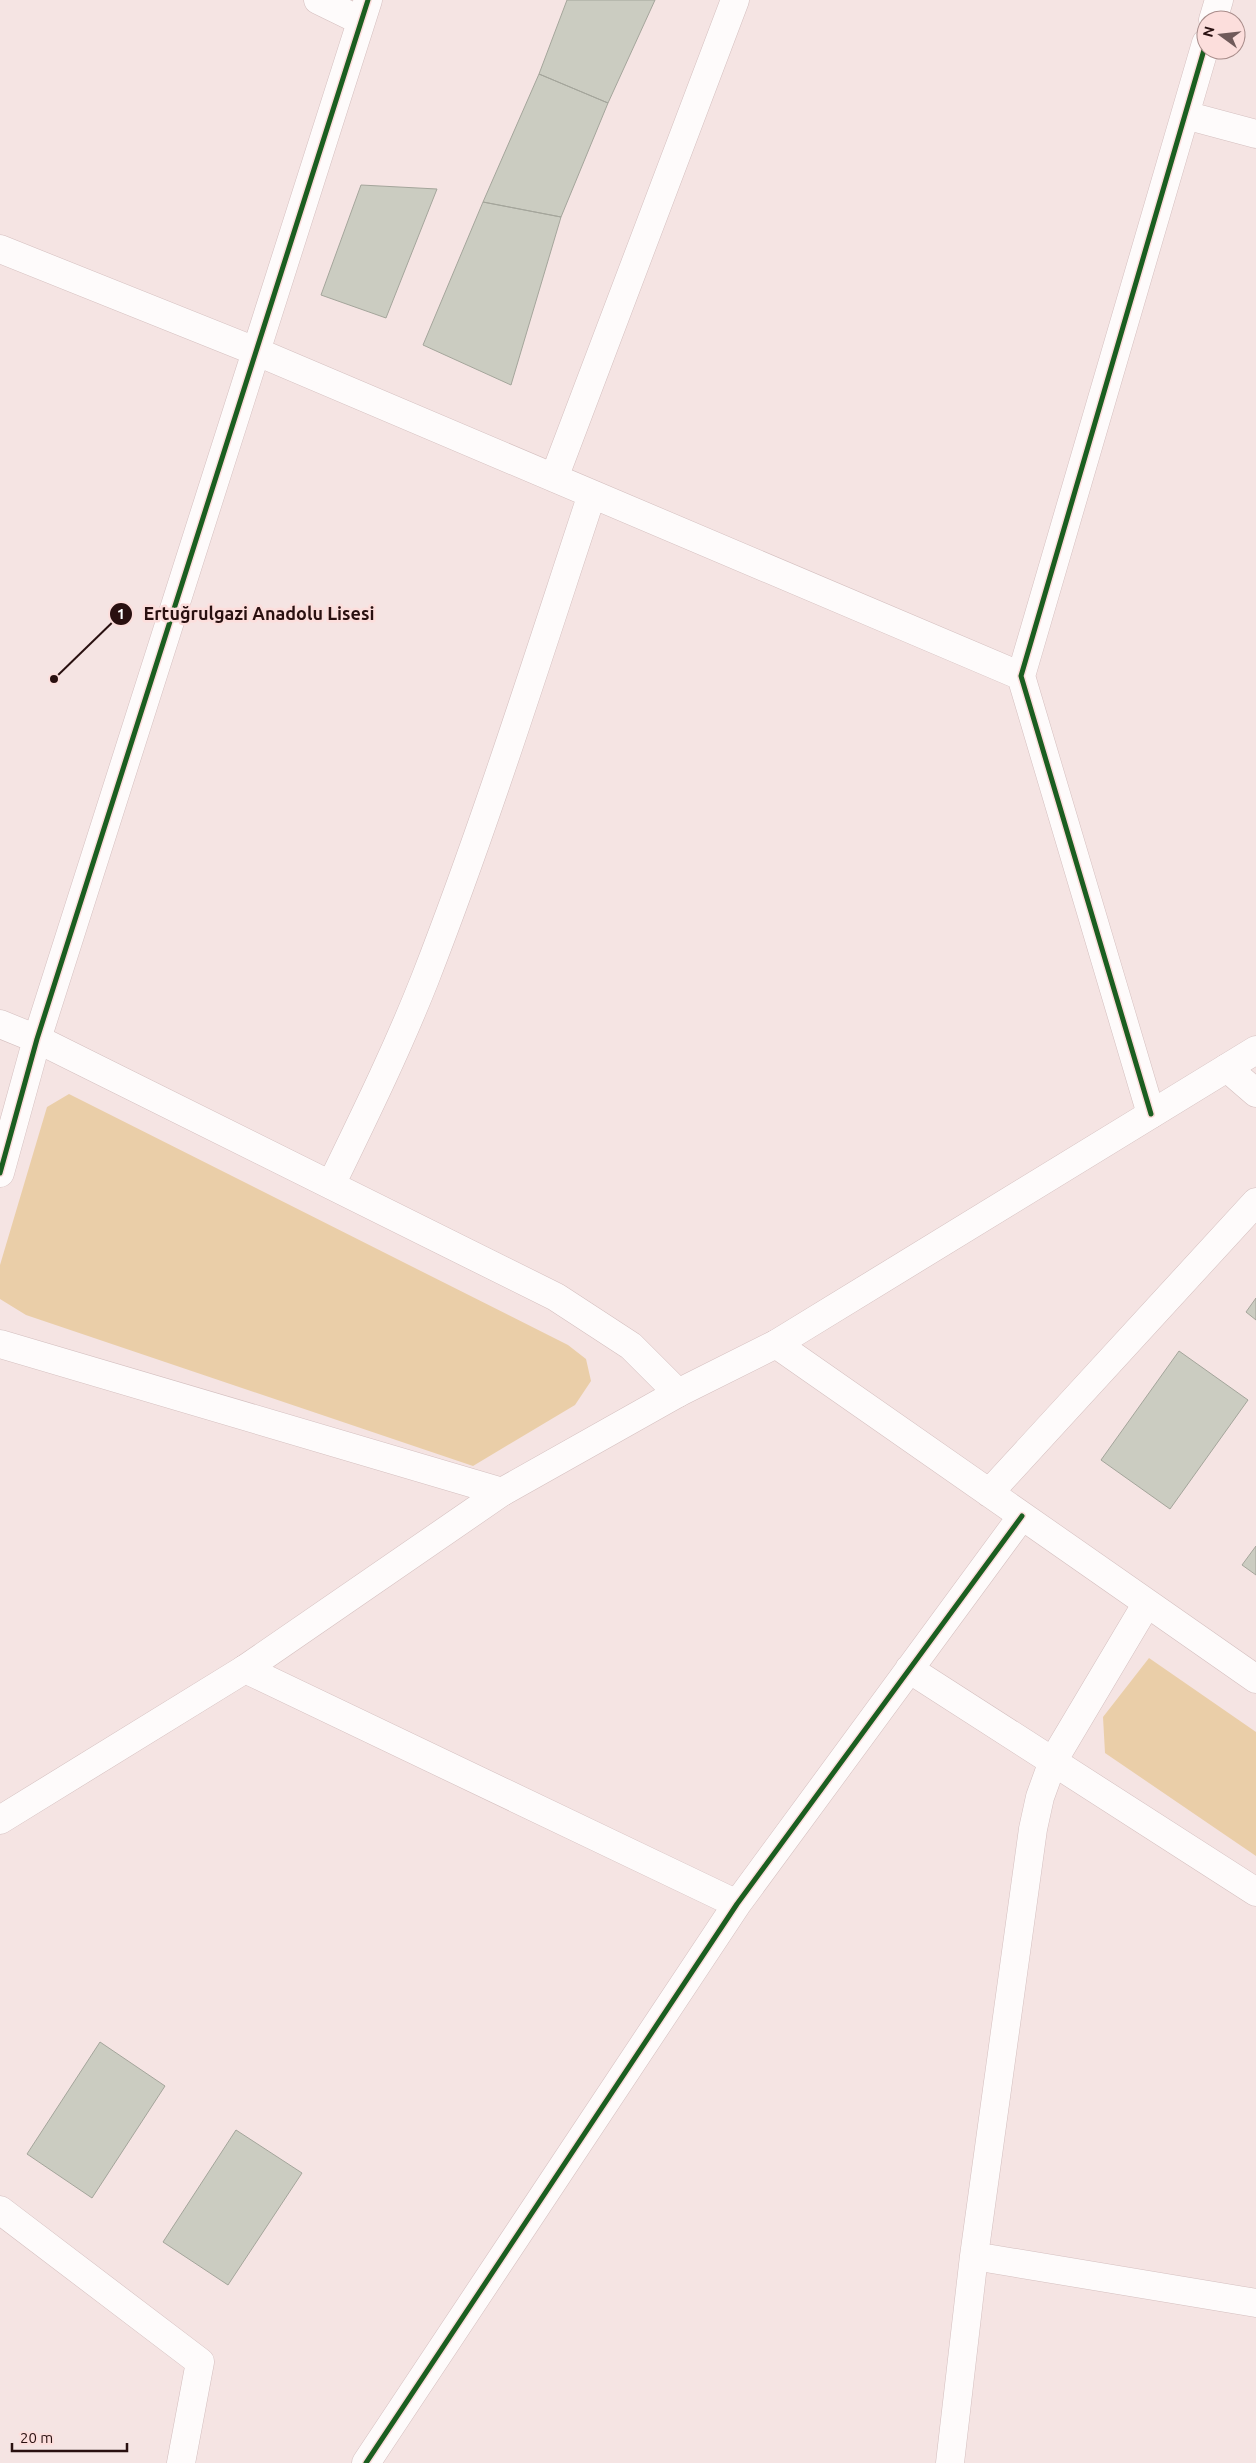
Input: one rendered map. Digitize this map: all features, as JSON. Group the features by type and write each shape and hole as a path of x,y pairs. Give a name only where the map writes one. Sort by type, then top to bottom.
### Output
{"street":[{"path":"0,1173 37,1039 364,10 318,0"},
{"path":"554,478 735,0"},
{"path":"1151,1114 1021,676 1201,60"},
{"path":"1185,115 1256,134"},
{"path":"0,249 255,351 1021,676"},
{"path":"331,1185 380,1084 431,962 466,870 592,494"},
{"path":"0,1024 37,1039 556,1297 631,1346 678,1393"},
{"path":"0,1820 245,1670 502,1492 678,1393 776,1344 1256,1050"},
{"path":"1226,1068 1256,1093"},
{"path":"989,1493 1256,1202"},
{"path":"0,1344 502,1492"},
{"path":"776,1344 1256,1679"},
{"path":"366,2463 737,1904 1022,1516"},
{"path":"950,2463 974,2256 1032,1829 1040,1797 1053,1761 1147,1603"},
{"path":"909,1669 1256,1892"},
{"path":"245,1670 737,1904"},
{"path":"0,2210 200,2362 181,2463"},
{"path":"974,2256 1256,2303"}],"shaded area":[{"path":"69,1094 568,1345 586,1359 591,1381 575,1405 473,1466 26,1315 0,1299 0,1265 47,1107"},
{"path":"1149,1658 1256,1732 1256,1856 1105,1753 1103,1717"}],"building":[{"path":"567,0 655,0 608,103 539,74"},
{"path":"539,74 608,103 561,217 483,202"},
{"path":"361,185 437,189 386,318 321,295"},
{"path":"483,202 561,217 511,385 423,345"},
{"path":"1256,1298 1256,1320 1246,1312"},
{"path":"1179,1351 1248,1400 1170,1509 1101,1460"},
{"path":"1256,1546 1256,1575 1242,1565"},
{"path":"100,2042 165,2086 92,2198 27,2154"},
{"path":"236,2130 302,2173 228,2285 163,2242"}],"cycle path":[{"path":"0,1173 37,1039 368,0"},
{"path":"1151,1114 1021,676 1201,60"},
{"path":"366,2463 737,1904 1022,1516"}],"place":[{"name":"Ertuğrulgazi Anadolu Lisesi","path":"54,679"}]}
